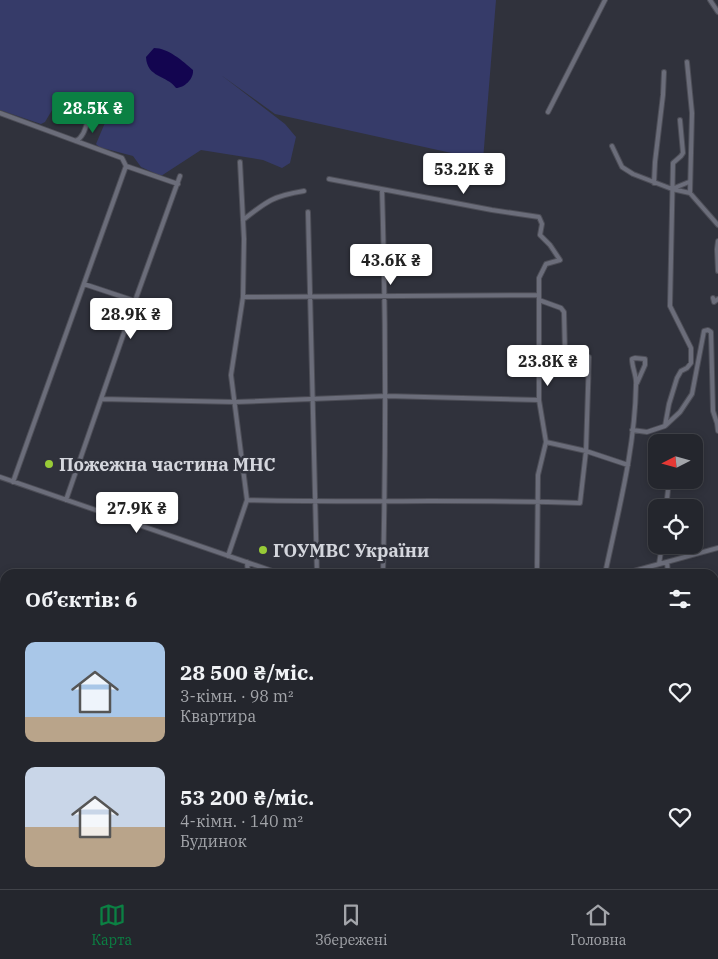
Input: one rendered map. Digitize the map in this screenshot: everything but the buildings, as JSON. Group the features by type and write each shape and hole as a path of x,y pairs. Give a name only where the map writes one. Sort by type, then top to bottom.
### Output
{"street":[{"path":"548,112 605,0"},
{"path":"710,0 718,12"},
{"path":"687,62 692,113 690,193 718,226"},
{"path":"654,183 664,72"},
{"path":"76,141 82,136 87,119 93,110"},
{"path":"0,113 122,158 126,166 178,184"},
{"path":"665,426 677,378 681,371 691,363 692,348 670,306 673,163 683,153 680,120"},
{"path":"612,146 622,167 633,174 672,189 690,193"},
{"path":"228,556 247,500 231,375 244,297 240,162"},
{"path":"13,482 126,166"},
{"path":"66,500 180,176"},
{"path":"329,179 539,217 542,224 540,235 550,245 560,260 546,264 538,278 539,400 546,442 538,475 537,569"},
{"path":"672,189 689,182"},
{"path":"382,189 386,295 383,569"},
{"path":"243,220 272,199 284,194 304,191"},
{"path":"308,212 317,569"},
{"path":"718,241 718,271"},
{"path":"84,284 135,301"},
{"path":"244,297 386,295 539,298 561,308 564,312 565,352 589,357 586,451 580,503 537,501 385,500 315,502 247,500"},
{"path":"632,430 647,432 665,426 680,412 692,394 704,331 708,330 711,332 713,411 718,431"},
{"path":"606,569 628,465 637,383 645,365 645,359 632,359 637,383"},
{"path":"101,399 235,402 386,396 539,400"},
{"path":"546,442 586,451 628,465"},
{"path":"0,478 267,569"},
{"path":"667,499 668,490"},
{"path":"641,569 718,548"},
{"path":"659,564 661,554"},
{"path":"247,562 248,569"},
{"path":"667,562 668,569"}],"shaded area":[{"path":"0,0 496,0 483,160 275,114 221,75 285,124 296,137 290,163 282,168 263,160 201,150 161,176 141,167 133,156 99,147 96,144 107,118 106,112 103,110 58,100 45,122 41,124 0,110"},
{"path":"154,48 165,50 193,70 192,77 188,82 176,88 150,69 146,57"}],"place":[{"name":"Пожежна частина МНС","path":"49,464"},
{"name":"ГОУМВС України","path":"263,550"}]}
